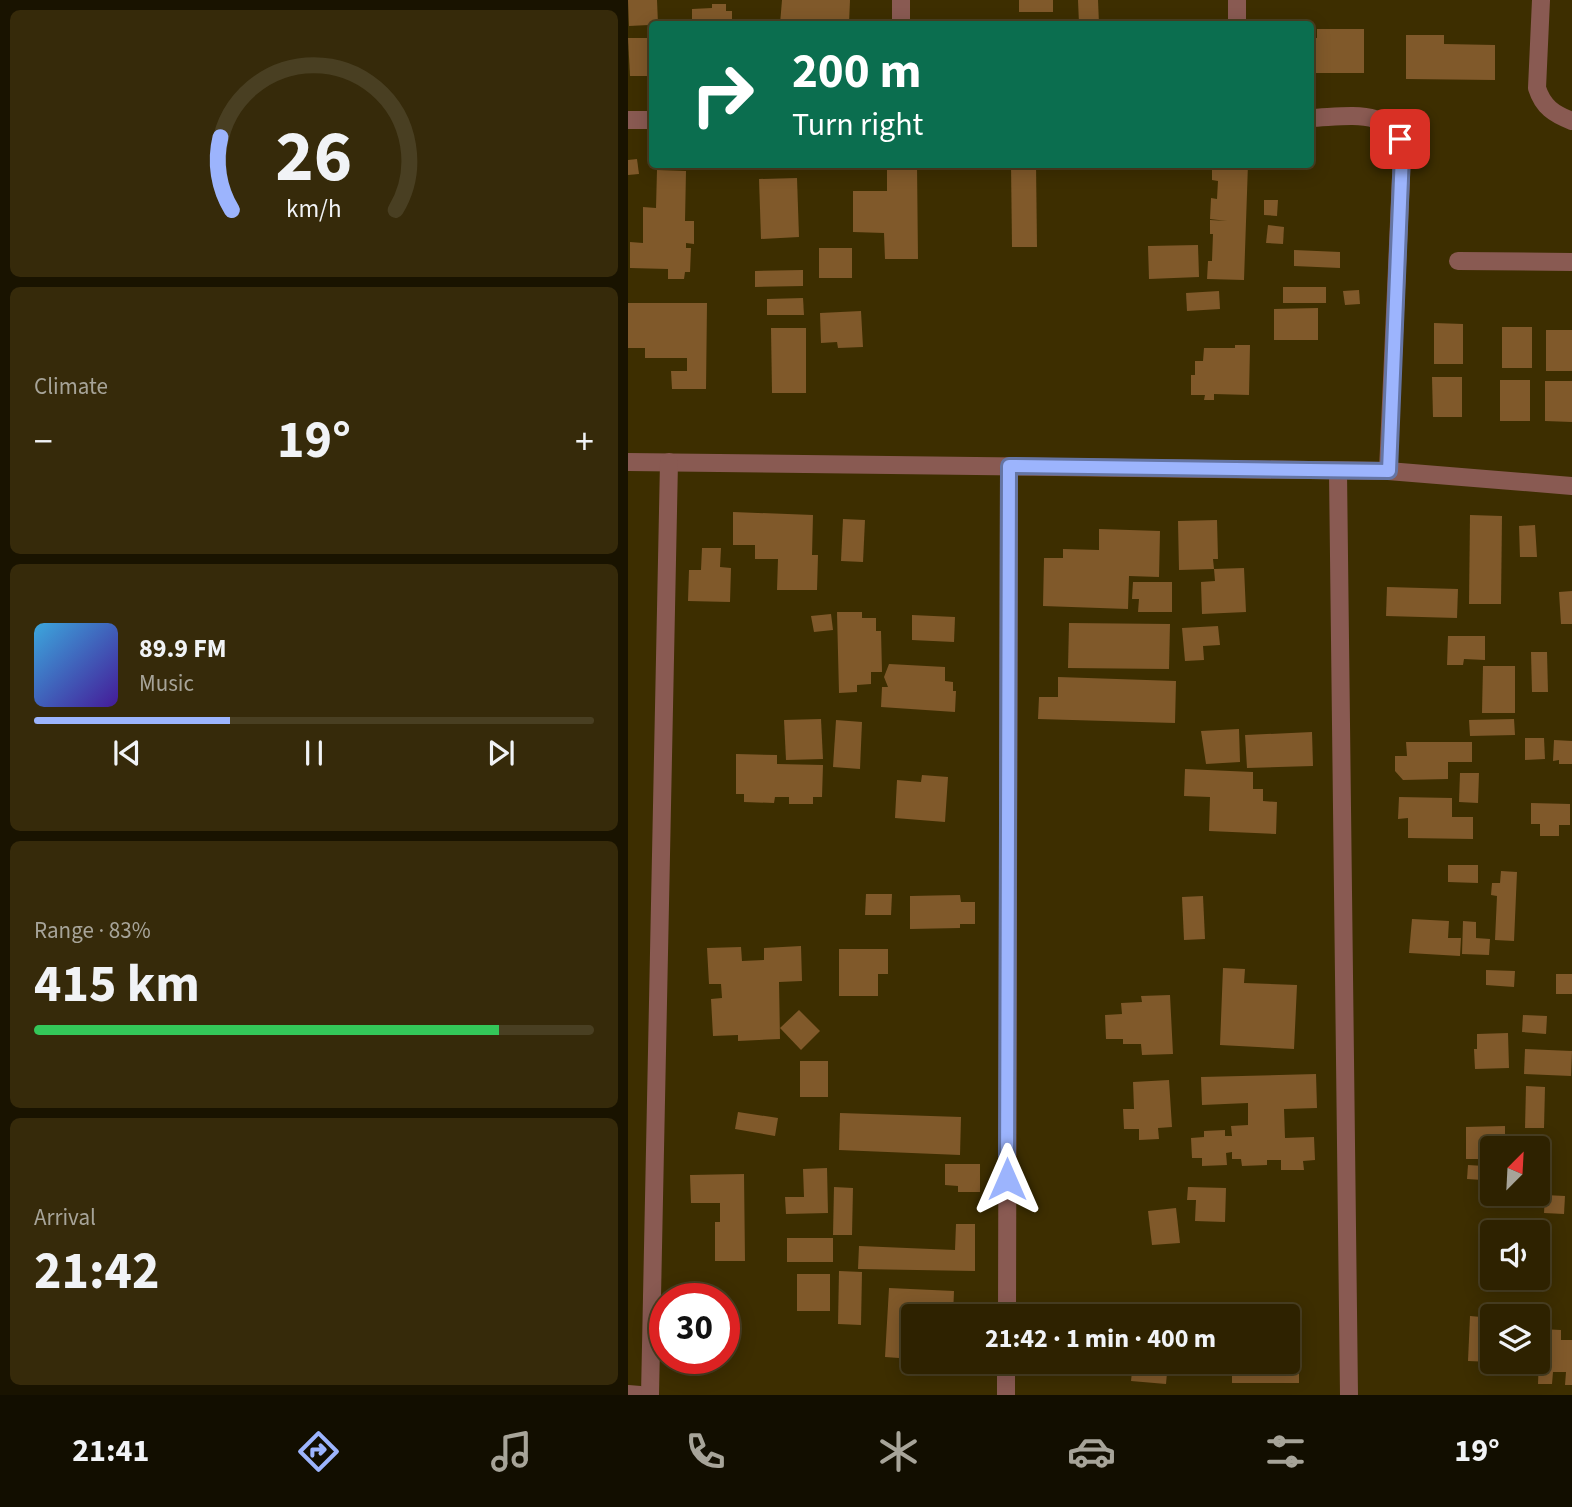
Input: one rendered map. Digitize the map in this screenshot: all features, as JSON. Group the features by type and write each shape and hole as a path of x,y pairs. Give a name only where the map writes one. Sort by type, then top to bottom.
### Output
{"street":[{"path":"901,0 901,21"},
{"path":"1236,21 1237,0"},
{"path":"1541,0 1537,88 1540,99 1548,109 1572,121"},
{"path":"1314,118 1372,117 1385,122 1400,139 1402,154 1399,263 1389,471"},
{"path":"628,120 649,120"},
{"path":"1458,261 1572,262"},
{"path":"628,462 1389,471 1572,486"},
{"path":"650,1395 669,462"},
{"path":"1007,1304 1009,466"},
{"path":"1338,472 1349,1395"},
{"path":"1006,1374 1006,1395"},
{"path":"628,1394 640,1395"}],"building":[{"path":"628,0 657,0 658,21 649,21 649,25 629,26"},
{"path":"782,0 850,0 849,21 780,21"},
{"path":"1019,0 1053,0 1053,12 1019,12"},
{"path":"1078,0 1098,0 1099,21 1079,21"},
{"path":"712,4 726,4 726,11 732,11 732,21 692,21 692,9 712,8"},
{"path":"1317,29 1364,29 1364,73 1314,73 1314,38 1317,38"},
{"path":"1406,35 1444,35 1444,44 1495,45 1495,80 1406,79"},
{"path":"628,38 649,38 649,76 630,76"},
{"path":"637,159 639,174 628,175 628,160"},
{"path":"887,168 917,168 918,259 885,259 884,233 853,232 853,191 887,191"},
{"path":"1011,168 1036,168 1037,247 1012,247"},
{"path":"1212,168 1248,168 1244,280 1207,279 1208,261 1212,261 1213,234 1210,234 1210,220 1227,221 1210,219 1211,198 1217,199 1218,181 1212,180"},
{"path":"657,170 686,171 685,221 694,221 694,244 686,243 686,248 691,248 690,272 685,272 684,279 668,279 668,269 630,268 630,242 643,243 643,207 656,208"},
{"path":"797,178 799,237 761,239 759,179"},
{"path":"1264,200 1278,200 1277,216 1264,215"},
{"path":"1268,225 1284,227 1283,244 1266,243"},
{"path":"1198,245 1199,277 1149,279 1148,246"},
{"path":"819,248 852,248 852,278 819,278"},
{"path":"1294,250 1340,252 1340,268 1294,266"},
{"path":"803,270 803,286 755,287 755,271"},
{"path":"1283,287 1326,287 1326,303 1283,303"},
{"path":"1359,290 1360,304 1345,305 1343,291"},
{"path":"1219,291 1220,309 1187,311 1186,293"},
{"path":"803,298 804,315 767,315 767,299"},
{"path":"628,303 707,303 706,389 672,389 671,371 687,371 687,358 645,358 645,348 628,348"},
{"path":"1318,308 1318,340 1274,340 1274,309"},
{"path":"861,311 863,347 838,348 837,342 821,343 820,313"},
{"path":"1434,323 1463,324 1463,364 1434,364"},
{"path":"1502,327 1532,327 1532,368 1502,368"},
{"path":"771,328 806,328 806,393 772,393"},
{"path":"1546,330 1572,330 1572,371 1546,371"},
{"path":"1235,345 1250,345 1249,395 1214,394 1214,400 1204,400 1205,395 1191,395 1191,375 1195,375 1195,361 1203,361 1204,348 1235,348"},
{"path":"1432,377 1462,377 1462,417 1433,417"},
{"path":"1500,380 1530,380 1530,421 1500,421"},
{"path":"1545,381 1572,381 1572,422 1545,421"},
{"path":"733,512 813,515 812,555 818,555 817,590 777,590 778,559 755,559 755,545 733,545"},
{"path":"1470,515 1502,516 1501,604 1469,604"},
{"path":"843,519 865,520 863,562 841,561"},
{"path":"1217,520 1218,559 1213,559 1214,569 1179,570 1178,521"},
{"path":"1535,525 1537,557 1520,557 1519,526"},
{"path":"1099,529 1160,531 1159,577 1129,576 1128,609 1043,606 1044,558 1063,558 1063,549 1099,550"},
{"path":"702,548 721,548 720,567 731,568 730,602 688,601 689,570 701,570"},
{"path":"1244,568 1246,612 1202,614 1201,582 1215,581 1214,569"},
{"path":"1133,582 1172,582 1172,612 1138,612 1139,599 1132,599"},
{"path":"1387,587 1458,589 1457,618 1386,616"},
{"path":"1572,591 1572,624 1561,624 1559,592"},
{"path":"837,612 862,612 862,618 876,618 876,631 881,631 882,672 871,672 871,684 857,685 857,692 839,693"},
{"path":"831,614 833,630 814,632 811,616"},
{"path":"912,615 955,617 954,642 912,640"},
{"path":"1069,623 1170,624 1169,669 1068,668"},
{"path":"1218,626 1220,645 1203,646 1204,660 1185,661 1182,628"},
{"path":"1448,636 1485,636 1485,660 1464,659 1463,665 1447,665"},
{"path":"1531,652 1547,652 1548,692 1532,692"},
{"path":"889,664 945,667 945,681 953,682 953,691 956,691 955,712 881,707 882,687 888,687 884,677"},
{"path":"1483,666 1515,666 1515,713 1482,713"},
{"path":"1058,677 1176,681 1175,723 1038,719 1039,697 1058,697"},
{"path":"821,719 823,759 786,760 784,720"},
{"path":"1514,719 1515,735 1470,736 1469,720"},
{"path":"836,720 862,722 860,769 833,767"},
{"path":"1239,729 1240,762 1206,764 1201,731"},
{"path":"1312,732 1313,766 1247,768 1245,735"},
{"path":"1525,738 1544,738 1545,759 1525,760"},
{"path":"1554,740 1572,741 1572,764 1553,761"},
{"path":"1406,742 1472,742 1472,762 1448,762 1448,779 1403,780 1395,771 1395,756 1407,756"},
{"path":"736,754 777,755 777,764 823,765 822,797 813,797 813,804 789,804 789,797 775,797 774,803 744,802 744,794 736,794"},
{"path":"1185,769 1253,772 1253,789 1263,789 1263,801 1277,802 1276,834 1209,831 1210,797 1184,796"},
{"path":"1460,773 1479,773 1478,803 1459,802"},
{"path":"922,775 948,777 945,822 895,818 897,780 921,782"},
{"path":"1399,797 1452,798 1452,817 1473,817 1473,839 1408,838 1408,818 1398,819"},
{"path":"1531,803 1570,804 1570,825 1559,825 1559,836 1540,836 1540,824 1531,824"},
{"path":"1448,865 1478,865 1478,883 1448,882"},
{"path":"1501,871 1517,872 1514,941 1495,940 1497,896 1491,895 1492,883 1500,883"},
{"path":"866,894 892,894 891,915 865,915"},
{"path":"960,895 961,902 975,902 975,924 960,924 960,928 910,929 910,896"},
{"path":"1203,896 1205,939 1184,940 1182,897"},
{"path":"1412,919 1449,921 1448,938 1461,938 1460,956 1409,953"},
{"path":"1463,921 1476,922 1476,938 1490,939 1489,955 1462,954"},
{"path":"801,946 802,981 779,982 780,1039 738,1041 738,1035 713,1036 711,999 722,998 721,984 709,984 707,948 741,947 742,961 764,960 764,948"},
{"path":"839,949 888,949 888,974 878,974 878,996 839,996"},
{"path":"1223,968 1245,969 1244,983 1297,985 1294,1049 1220,1045"},
{"path":"1486,970 1515,971 1514,987 1486,985"},
{"path":"1556,974 1572,974 1572,994 1556,994"},
{"path":"1170,995 1173,1054 1142,1055 1141,1044 1123,1044 1123,1039 1106,1039 1105,1015 1122,1014 1121,1003 1142,1002 1141,996"},
{"path":"799,1010 820,1031 801,1050 780,1028"},
{"path":"1523,1015 1547,1016 1546,1034 1522,1032"},
{"path":"1508,1033 1509,1068 1475,1069 1474,1049 1477,1049 1477,1034"},
{"path":"1525,1049 1572,1051 1571,1076 1524,1074"},
{"path":"800,1061 828,1061 828,1097 800,1097"},
{"path":"1316,1074 1317,1108 1284,1109 1285,1138 1314,1137 1315,1160 1303,1161 1304,1170 1281,1170 1281,1160 1267,1160 1267,1165 1242,1166 1241,1159 1232,1159 1232,1152 1226,1153 1227,1165 1202,1166 1202,1158 1192,1158 1191,1138 1204,1137 1204,1131 1225,1130 1225,1136 1232,1136 1231,1126 1248,1125 1248,1103 1202,1105 1201,1077"},
{"path":"1169,1080 1172,1127 1158,1128 1159,1139 1139,1140 1139,1129 1124,1129 1123,1109 1134,1109 1133,1082"},
{"path":"1526,1086 1545,1087 1544,1128 1525,1128"},
{"path":"738,1112 778,1118 775,1136 735,1129"},
{"path":"840,1113 961,1117 960,1155 839,1150"},
{"path":"1505,1126 1505,1136 1480,1136 1480,1159 1466,1159 1466,1127"},
{"path":"945,1164 980,1164 980,1192 958,1192 958,1186 945,1185"},
{"path":"1468,1165 1480,1166 1480,1180 1467,1179"},
{"path":"827,1168 828,1213 786,1214 785,1197 804,1197 803,1169"},
{"path":"744,1174 745,1261 715,1261 715,1222 720,1222 720,1203 691,1203 690,1175"},
{"path":"834,1187 853,1188 852,1235 833,1235"},
{"path":"1188,1187 1226,1188 1225,1222 1195,1221 1196,1200 1187,1200"},
{"path":"1550,1195 1565,1196 1564,1214 1544,1213 1544,1206 1550,1206"},
{"path":"1176,1208 1180,1243 1152,1245 1148,1211"},
{"path":"956,1224 975,1224 975,1271 858,1269 859,1246 955,1250"},
{"path":"787,1238 833,1238 833,1262 787,1262"},
{"path":"839,1271 862,1272 861,1325 838,1324"},
{"path":"797,1274 830,1274 830,1311 797,1311"},
{"path":"889,1288 954,1291 953,1304 901,1304 901,1358 885,1357"},
{"path":"1470,1316 1480,1317 1480,1362 1468,1361"},
{"path":"1550,1329 1561,1330 1561,1340 1572,1340 1572,1385 1565,1385 1566,1372 1553,1372 1552,1384 1538,1384 1538,1374 1550,1374"},
{"path":"1132,1374 1167,1374 1166,1384 1131,1381"},
{"path":"1232,1374 1299,1374 1299,1383 1232,1383"}],"route":[{"path":"1007,1179 1009,466 1389,471 1399,263 1402,154 1400,139"}]}
